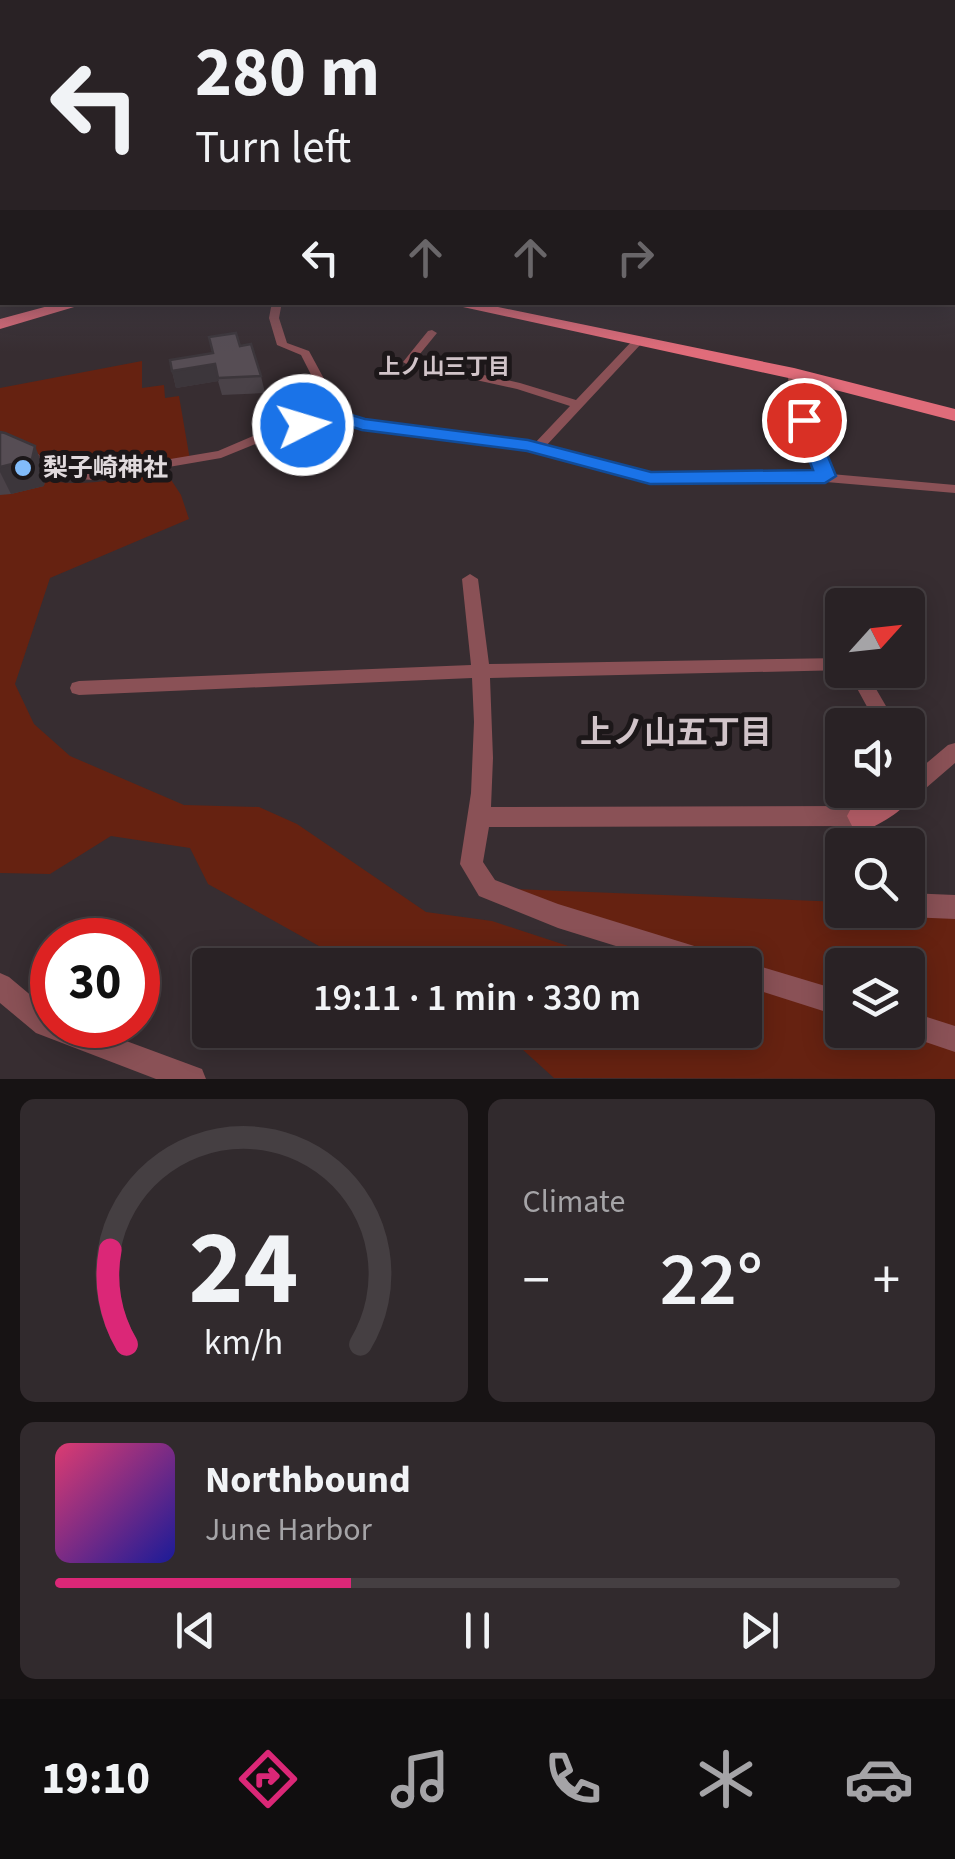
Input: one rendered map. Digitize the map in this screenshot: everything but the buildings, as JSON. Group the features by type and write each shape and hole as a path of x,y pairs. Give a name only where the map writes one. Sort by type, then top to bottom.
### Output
{"main road":[{"path":"0,324 72,305"},
{"path":"462,305 794,374 955,416"}],"street":[{"path":"276,305 274,318 282,345 305,353 338,416"},
{"path":"432,332 408,362 520,386 578,404"},
{"path":"536,448 637,342"},
{"path":"794,374 794,399 825,476"},
{"path":"0,450 20,452 70,476 93,476 221,454 269,434 338,416 362,424 536,448 650,478 825,476 955,489"},
{"path":"470,580 482,671 482,817 472,864 487,888 558,916 662,948"},
{"path":"80,688 482,671 825,665"},
{"path":"925,770 955,750"},
{"path":"868,828 885,808"},
{"path":"482,817 825,829"},
{"path":"925,906 955,908"},
{"path":"762,979 825,999"},
{"path":"0,986 45,1024 176,1075"},
{"path":"925,1029 955,1039"}],"shaded area":[{"path":"142,361 142,388 164,385 165,398 179,396 190,460 85,476 0,450 0,388"},
{"path":"0,464 63,483 101,482 166,472 181,495 189,519 50,578 15,684 34,724 70,756 184,805 259,807 297,824 426,912 492,921 574,948 323,948 208,884 190,848 111,836 50,874 0,873"},
{"path":"487,888 825,901 825,928 925,928 925,906 955,907 955,1079 554,1078 521,1048 762,1048 762,948 673,948"}],"place":[{"name":"梨子崎神社","path":"23,468"}],"district":[{"name":"上ノ山三丁目","path":"444,367"},
{"name":"上ノ山五丁目","path":"676,733"}],"route":[{"path":"303,425 338,416 362,424 528,446 650,478 825,476 804,420"}]}
